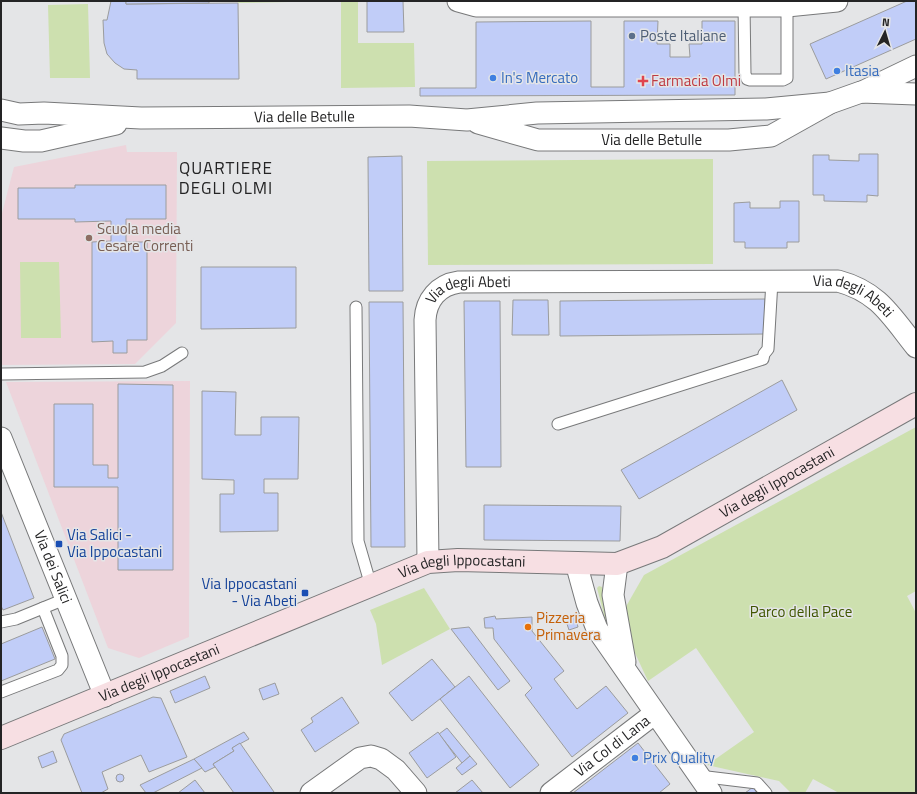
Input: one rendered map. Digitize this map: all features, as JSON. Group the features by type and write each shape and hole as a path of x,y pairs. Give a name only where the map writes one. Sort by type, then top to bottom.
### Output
{"street":[{"path":"458,1 476,6 754,4 786,6 837,1"},
{"name":"Via delle Betulle","path":"1,110 19,114 44,113 141,118 409,116 467,120 537,113 766,109 830,102 861,92 916,66"},
{"name":"Via delle Betulle","path":"861,92 916,94"},
{"name":"Via delle Betulle","path":"467,120 538,140 729,140 771,136 830,102"},
{"name":"Via delle Betulle","path":"1,138 24,141 41,141 141,118"},
{"name":"Via degli Abeti","path":"428,562 425,320 427,307 438,290 459,282 838,281 861,288 874,296 916,347"},
{"name":"Via degli Ippocastani","path":"1,738 428,562 458,560 617,564 662,547 916,404"},
{"name":"Via dei Salici","path":"1,438 104,696"},
{"path":"576,563 596,629 654,714 711,793"},
{"path":"617,564 613,596 626,671"},
{"name":"Via Col di Lana","path":"551,793 654,714"},
{"path":"311,793 360,758 371,756 380,758 396,770 416,793"}],"lane":[{"path":"754,4 745,74 747,79 750,80 783,80 787,78 786,6"},
{"path":"558,424 763,359 764,354 768,349 772,281"},
{"path":"356,307 358,541 371,586"},
{"path":"1,374 145,372 170,363 182,353"},
{"path":"1,622 16,619 64,599"},
{"path":"1,692 58,670 62,665 62,656 43,608"},
{"path":"698,776 757,783 766,793"}],"shaded area":[{"name":"Scuola media Cesare Correnti","path":"126,145 127,152 177,152 176,323 135,364 1,365 1,217 14,167"},
{"path":"190,381 189,637 139,658 108,648 6,382"}],"green space":[{"path":"238,1 334,1 238,3"},
{"path":"341,1 358,1 358,43 414,43 415,87 341,88"},
{"path":"88,4 90,78 50,78 48,5"},
{"path":"713,159 713,264 428,265 427,161"},
{"path":"20,262 59,262 61,338 21,338"},
{"name":"Parco della Pace","path":"916,427 916,591 907,596 916,613 916,793 839,793 813,779 805,793 791,793 779,781 707,765 754,732 696,648 648,681 627,636 624,610 644,575"},
{"path":"599,586 602,587 612,633 609,634 597,588"},
{"path":"424,588 450,629 382,665 376,624 370,610"}],"building":[{"path":"111,1 126,1 126,4 238,3 239,79 137,79 137,70 124,69 115,63 107,54 104,43 103,20 107,20"},
{"path":"126,1 209,1 209,3 126,4"},
{"path":"367,1 403,1 404,32 367,32"},
{"path":"907,1 916,1 916,39 826,79 810,44"},
{"path":"591,21 591,87 624,87 624,21 658,21 657,44 670,44 670,57 690,57 689,44 702,44 702,21 735,21 735,95 420,96 420,88 476,88 476,22"},
{"path":"859,154 878,154 878,196 867,195 867,202 824,201 824,195 813,195 813,155 829,155 829,160 859,161"},
{"path":"402,156 403,291 369,291 368,157"},
{"path":"75,185 166,185 166,219 126,219 126,242 147,242 147,340 127,340 127,353 113,353 113,341 92,342 92,242 111,241 111,221 75,222 75,219 18,219 18,188 75,188"},
{"path":"780,201 799,201 799,242 787,242 787,248 745,248 745,242 734,242 734,203 750,202 750,208 780,208"},
{"path":"201,267 296,267 296,328 201,329"},
{"path":"765,299 765,334 560,336 560,301"},
{"path":"513,300 548,300 549,335 512,335"},
{"path":"464,301 500,301 501,467 466,467"},
{"path":"369,302 403,302 405,547 371,547"},
{"path":"782,380 797,410 639,499 621,470"},
{"path":"118,384 173,385 173,570 118,570 118,487 54,487 54,404 93,404 93,465 108,465 108,478 118,478"},
{"path":"202,391 236,392 235,435 261,435 261,417 299,417 298,479 264,479 264,493 278,493 278,531 220,532 220,494 234,494 234,480 202,479"},
{"path":"484,505 621,506 620,541 484,540"},
{"path":"1,512 34,598 3,610 1,606"},
{"path":"575,615 578,627 569,630 565,618"},
{"path":"495,616 496,619 532,617 532,631 564,671 554,679 577,709 606,686 628,713 572,757 525,695 532,688 494,639 493,628 485,628 484,618"},
{"path":"42,627 55,659 1,681 1,644"},
{"path":"469,627 510,681 498,690 451,629"},
{"path":"432,659 455,687 412,721 389,693"},
{"path":"205,676 210,688 175,703 170,691"},
{"path":"469,676 539,765 510,788 440,699"},
{"path":"275,683 279,694 263,700 259,689"},
{"path":"153,697 161,698 187,757 149,772 141,755 102,772 108,789 101,793 82,793 61,740 64,734"},
{"path":"342,697 359,723 315,752 301,730 313,722 311,718"},
{"path":"447,728 470,756 462,763 439,734"},
{"path":"244,732 249,739 232,748 234,751 213,764 215,767 205,772 194,759"},
{"path":"438,732 456,757 427,778 409,753"},
{"path":"240,743 274,792 273,793 234,793 213,764 234,751 232,748"},
{"path":"638,743 670,784 659,793 573,793"},
{"path":"53,751 57,762 42,768 38,757"},
{"path":"470,756 477,764 462,775 456,768"},
{"path":"194,759 202,768 153,793 146,793 140,785"},
{"path":"120,774 123,775 123,781 120,782 117,781 116,778 117,775"},
{"path":"195,780 205,793 178,793"},
{"path":"472,780 483,793 455,793"},
{"path":"753,787 757,793 745,793"}],"place":[{"name":"Poste Italiane","path":"632,36"},
{"name":"Itasia","path":"837,71"},
{"name":"In's Mercato","path":"493,78"},
{"name":"Farmacia Olmi","path":"643,81"},
{"name":"Scuola media Cesare Correnti","path":"89,238"},
{"name":"Via Salici - Via Ippocastani","path":"59,544"},
{"name":"Via Ippocastani - Via Abeti","path":"305,593"},
{"name":"Pizzeria Primavera","path":"528,627"},
{"name":"Prix Quality","path":"635,758"}],"district":[{"name":"QUARTIERE DEGLI OLMI","path":"226,178"}]}
